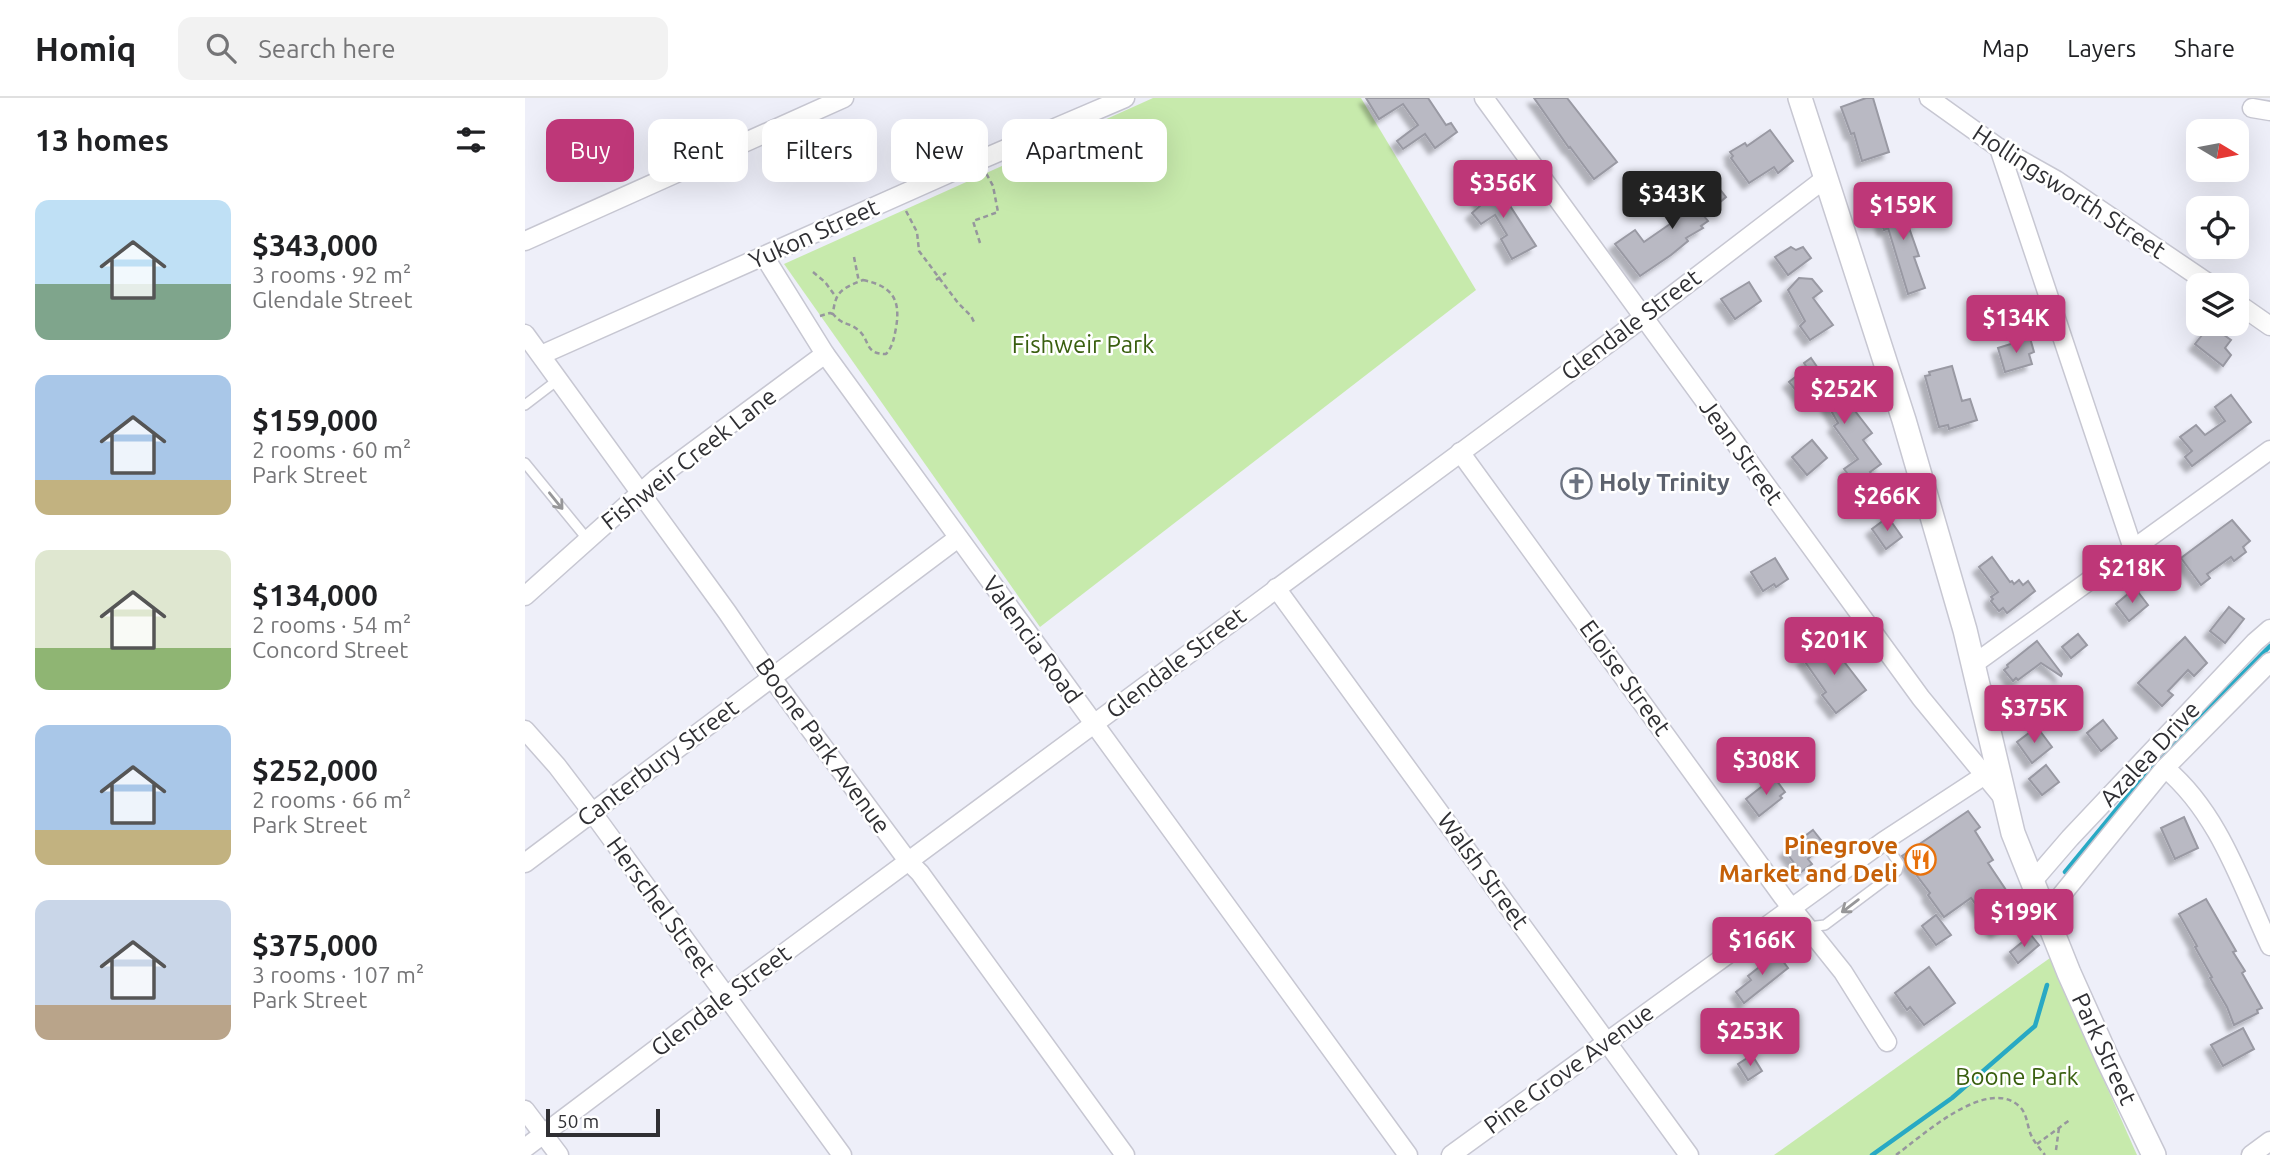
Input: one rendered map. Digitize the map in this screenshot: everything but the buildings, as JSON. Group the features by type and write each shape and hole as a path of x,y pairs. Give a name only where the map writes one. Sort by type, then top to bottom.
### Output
{"street":[{"path":"525,241 845,98"},
{"name":"Yukon Street","path":"541,355 1125,98"},
{"name":"Jean Street","path":"1484,98 1913,687 1990,771"},
{"name":"Hollingsworth Street","path":"1929,98 2000,148 2056,180 2193,273"},
{"name":"Park Street","path":"1803,100 1904,420 1973,664 1990,771 2005,800 2013,833 2069,973 2154,1155"},
{"path":"2000,148 2133,549"},
{"name":"Glendale Street","path":"525,1148 726,996 1644,317 1827,177"},
{"name":"Valencia Road","path":"764,256 825,355 1408,1155"},
{"path":"2249,311 2270,326"},
{"name":"Boone Park Avenue","path":"525,334 772,678 908,861 920,873 1125,1155"},
{"name":"Fishweir Creek Lane","path":"525,596 641,492 825,355"},
{"path":"1973,664 2270,450"},
{"name":"Eloise Street","path":"1460,452 1843,972 1887,1042"},
{"name":"Canterbury Street","path":"525,863 958,538"},
{"name":"Walsh Street","path":"1276,589 1689,1155"},
{"name":"Azalea Drive","path":"2032,881 2270,629"},
{"name":"Azalea Drive","path":"2046,914 2165,768 2270,662"},
{"name":"Herschel Street","path":"525,730 592,812 842,1155"},
{"path":"2165,768 2195,798 2214,825 2270,946"},
{"name":"Pine Grove Avenue","path":"1451,1155 1792,906 1990,771"},
{"path":"525,1110 559,1155"},
{"path":"2251,1155 2270,1141"}],"lane":[{"path":"525,405 559,379"},
{"path":"525,463 588,540"},
{"path":"1808,927 1825,925 1897,871 1899,864 1884,841"}],"path":[{"path":"980,243 973,221 998,212 993,186"},
{"path":"898,196 917,232 919,251 938,279 974,322"},
{"path":"854,257 859,282"},
{"path":"813,272 836,297"},
{"path":"938,279 946,273"},
{"path":"863,280 883,286 893,295 898,305 891,347 886,354 877,354 870,349 857,328 839,321 834,314 838,292 859,282 863,280"},
{"path":"819,317 834,314"},
{"path":"1896,1155 1951,1114 1989,1098 2014,1102 2023,1111 2031,1136 2045,1155"},
{"path":"2037,1144 2071,1119"},
{"path":"2056,1150 2059,1128"}],"green space":[{"name":"Fishweir Park","path":"1153,98 1361,98 1476,290 1040,627 784,264 966,182 988,182 988,172 1002,166 1002,182 1167,182 1167,119 1106,119"},
{"name":"Boone Park","path":"2050,958 2137,1155 1774,1155"}],"waterway":[{"path":"2065,872 2158,759 2270,646"},
{"path":"1872,1155 1952,1098 2035,1026 2047,985"}],"place":[{"name":"Holy Trinity","path":"1576,483"},
{"name":"Pinegrove Market and Deli","path":"1921,860"}]}
